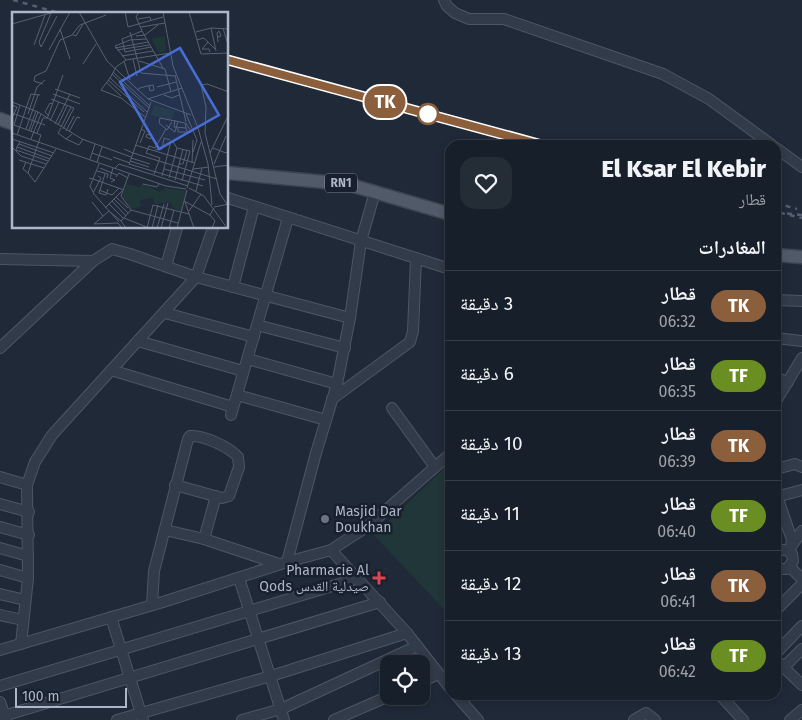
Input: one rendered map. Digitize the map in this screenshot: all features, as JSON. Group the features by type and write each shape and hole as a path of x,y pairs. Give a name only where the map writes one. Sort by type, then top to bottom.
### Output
{"main road":[{"path":"0,119 12,123"},
{"name":"RN1","path":"229,173 347,184 445,213"},
{"path":"781,255 802,257"}],"street":[{"path":"444,0 451,10 469,19 504,19 664,74 710,99 765,140"},
{"path":"781,152 802,167"},
{"path":"283,563 337,384 345,348 361,241 376,192"},
{"path":"229,198 445,267"},
{"path":"233,287 254,207"},
{"path":"111,370 232,411 288,218"},
{"path":"166,266 177,229"},
{"path":"21,644 28,578 29,512 27,484 35,462 52,435 196,277 213,229"},
{"path":"0,348 93,261 112,250 196,277 350,318"},
{"path":"332,399 410,342 413,331 416,258"},
{"path":"0,259 93,261"},
{"path":"781,300 802,301"},
{"path":"165,312 254,337"},
{"path":"257,325 345,348"},
{"path":"781,339 802,341"},
{"path":"138,340 244,371"},
{"path":"248,358 337,384"},
{"path":"781,393 802,358"},
{"path":"781,380 788,382"},
{"path":"237,395 326,420"},
{"path":"392,408 436,467"},
{"path":"152,605 152,580 175,485 188,438 190,436 200,437 230,450 240,461 231,494 226,498 175,485"},
{"path":"0,650 331,550 368,526 445,459"},
{"path":"781,468 795,464 802,467"},
{"path":"0,477 27,484"},
{"path":"781,495 802,490"},
{"path":"204,539 216,496"},
{"path":"0,504 29,512"},
{"path":"781,509 794,551"},
{"path":"0,527 29,535"},
{"path":"165,530 204,539 283,563"},
{"path":"781,569 790,567 802,531"},
{"path":"0,548 28,556"},
{"path":"781,549 794,551"},
{"path":"331,550 359,578 407,633 445,682"},
{"path":"790,567 802,579"},
{"path":"0,570 28,578"},
{"path":"239,578 284,720"},
{"path":"0,686 359,578"},
{"path":"781,605 802,584"},
{"path":"0,594 25,600"},
{"path":"0,702 3,718 130,676 260,640 380,602"},
{"path":"0,615 23,620"},
{"path":"111,617 142,716"},
{"path":"781,648 802,626"},
{"path":"117,720 142,716 407,633"},
{"path":"242,720 281,709 417,646"},
{"path":"784,668 802,649"},
{"path":"781,665 802,685"},
{"path":"430,678 438,674"},
{"path":"334,720 380,700"},
{"path":"460,700 478,720"},
{"path":"725,700 743,720"},
{"path":"790,720 802,710"},
{"path":"634,720 644,713 655,720"}],"green space":[{"path":"445,468 445,611 374,535"}],"railway":[{"path":"13,0 56,12"},
{"path":"229,60 524,140"},
{"path":"781,204 797,209"},
{"path":"802,215 781,213 802,218"}],"train":[{"name":"TK","path":"229,60 524,140"}],"place":[{"name":"Masjid Dar Doukhan","path":"325,519"},
{"name":"Pharmacie Al Qods صيدلية القدس","path":"379,578"}]}
